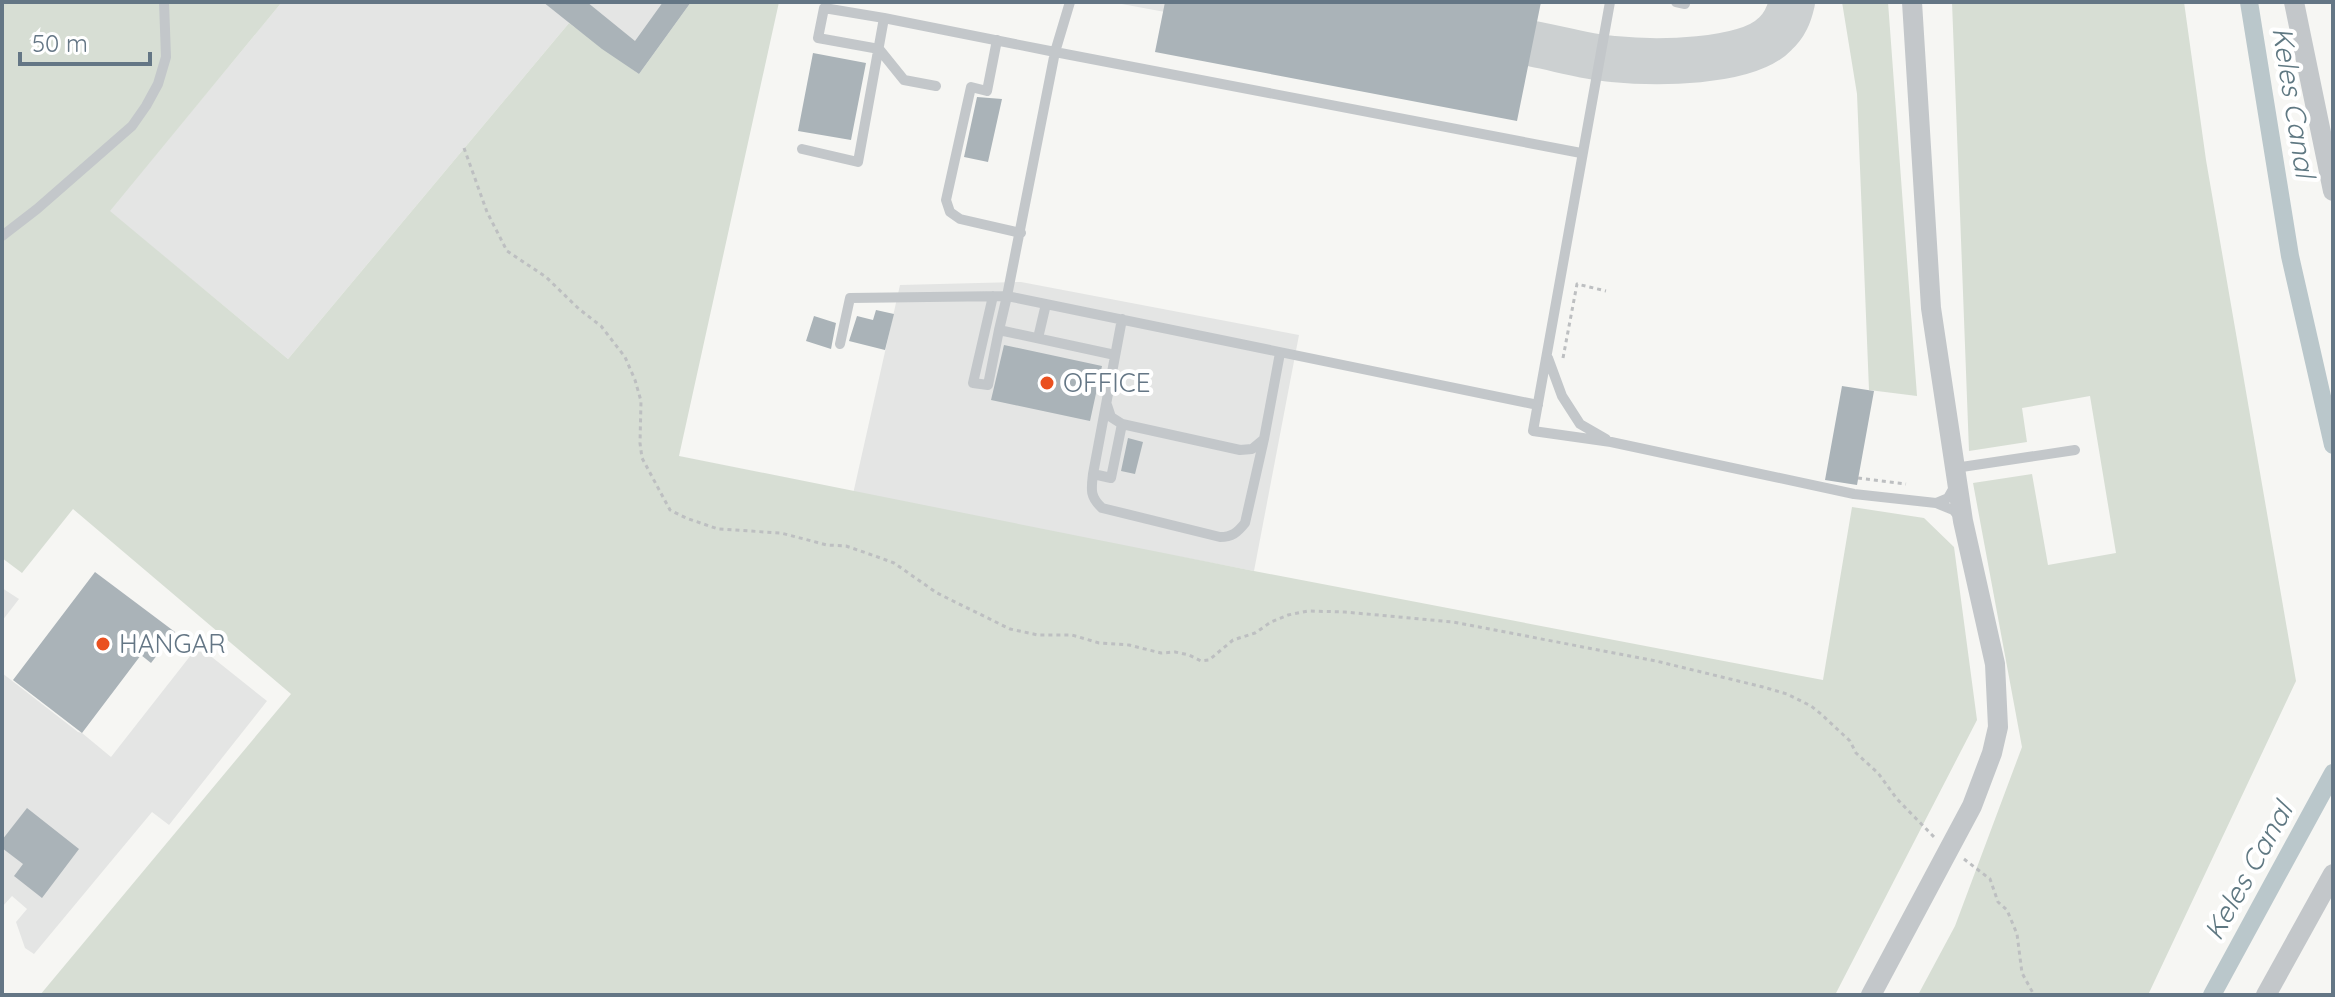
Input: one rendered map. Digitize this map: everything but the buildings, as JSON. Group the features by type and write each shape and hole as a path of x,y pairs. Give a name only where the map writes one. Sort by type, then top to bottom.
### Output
{"street":[{"path":"1871,995 1972,806 1992,753 1998,727 1995,664 1963,521 1931,308 1912,2"},
{"path":"2294,2 2333,191"},
{"path":"2266,995 2333,874"}],"lane":[{"path":"2,236 132,126 146,106 158,84 166,57 164,2"},
{"path":"993,296 973,383 988,385 1055,52 1070,2"},
{"path":"1610,2 1533,431 1611,442 1854,494 1936,503 1953,510 1963,521"},
{"path":"936,86 904,80 879,49 818,38 824,8 1581,153"},
{"path":"802,149 858,162 884,18"},
{"path":"997,40 987,91 971,87 946,200 950,212 960,219 1021,233"},
{"path":"840,344 850,298 1007,296 1538,405"},
{"path":"1038,338 1046,304"},
{"path":"1122,319 1090,493 1102,508 1220,537 1231,537 1245,523 1280,353"},
{"path":"999,330 1115,355"},
{"path":"1547,354 1562,396 1580,424 1611,442"},
{"path":"1106,403 1111,417 1122,424 1240,450 1252,449 1264,439"},
{"path":"1093,474 1111,478 1122,424"},
{"path":"1936,503 1948,498 1956,475 2075,450"}],"path":[{"path":"464,148 487,212 507,251 546,277 601,326 625,357 641,401 642,458 670,510 718,529 781,533 827,545 846,546 894,563 937,593 1010,629 1038,635 1072,635 1099,643 1129,645 1161,653 1175,652 1201,661 1209,660 1233,640 1255,633 1288,615 1308,611 1345,612 1453,622 1656,661 1787,694 1821,714 1850,741 1856,753 1878,773 1897,799 1936,839 1990,879 1998,902 2007,910 2013,923 2022,973 2034,995"},
{"path":"1563,357 1577,284 1606,291"}],"shaded area":[{"path":"2,2 282,2 110,211 288,359 569,23 639,74 691,2 779,2 679,456 1823,680 1852,507 1924,518 1954,547 1977,720 1835,995 40,995 291,694 73,509 22,573 2,558"},
{"path":"282,2 691,2 639,74 569,23 288,359 109,211"},
{"path":"1111,2 1166,2 1165,12"},
{"path":"1842,2 1888,2 1917,396 1869,390 1857,94"},
{"path":"1952,2 2184,2 2206,160 2296,681 2148,995 1918,995 1955,926 2022,747 1973,483 2032,474 2048,565 2116,553 2090,396 2022,408 2027,442 1969,451"},
{"path":"1021,282 1299,335 1254,571 853,494 900,285"},
{"path":"2,588 19,599 2,621"},
{"path":"198,646 267,701 169,825 152,812 34,954 25,948 16,922 27,909 12,896 2,907 2,673 111,757"}],"waterway":[{"name":"Keles Canal","path":"2249,2 2290,256 2333,445"},
{"name":"Keles Canal","path":"2212,995 2333,773"}],"taxiway":[{"path":"1534,44 1593,57 1630,60 1674,61 1722,56 1762,44 1775,34 1786,20 1792,2"}],"place":[{"name":"OFFICE","path":"1047,383"},
{"name":"HANGAR","path":"103,644"}]}
